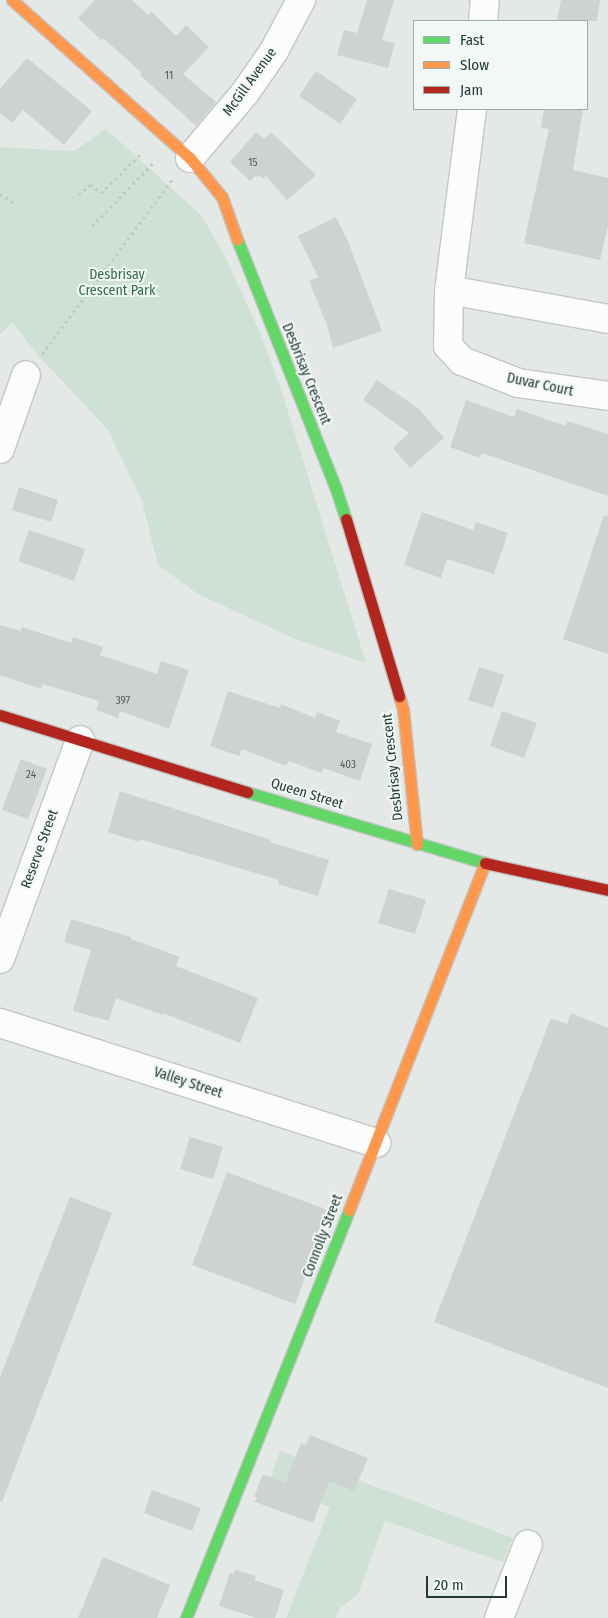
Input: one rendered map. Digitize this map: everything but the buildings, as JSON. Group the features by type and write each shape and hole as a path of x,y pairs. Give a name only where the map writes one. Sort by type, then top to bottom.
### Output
{"street":[{"name":"Desbrisay Crescent","path":"12,0 183,166 222,197 259,298 336,489 402,709 417,844"},
{"name":"McGill Avenue","path":"183,166 245,93 274,51 301,0"},
{"path":"482,20 485,0"},
{"name":"Duvar Court","path":"472,110 449,290 448,346 462,361 518,383 608,396"},
{"path":"449,290 608,320"},
{"path":"0,448 26,375"},
{"name":"Queen Street","path":"0,715 417,844 485,863 608,890"},
{"name":"Reserve Street","path":"0,958 80,740"},
{"name":"Connolly Street","path":"186,1618 376,1143 485,863"},
{"name":"Valley Street","path":"0,1023 376,1143"},
{"path":"499,1618 528,1544"}],"path":[{"path":"79,195 91,184 101,193 149,146"},
{"path":"92,226 159,156"},
{"path":"26,375 183,166"},
{"path":"0,194 16,204"}],"green space":[{"name":"Desbrisay Crescent Park","path":"106,129 201,215 225,256 261,335 280,386 366,663 295,639 198,594 158,565 142,501 108,430 37,354 12,322 0,335 0,147 74,151"},
{"path":"280,1451 513,1538 503,1562 385,1521 358,1594 340,1608 336,1618 286,1618 330,1507 268,1485"}],"traffic: fast":[{"path":"237,239 336,489 346,519"},
{"path":"247,792 485,863"},
{"path":"186,1618 349,1210"}],"traffic: slow":[{"path":"12,0 190,158 222,197 237,239"},
{"path":"399,696 403,709 417,844"},
{"path":"349,1210 485,863"}],"traffic: jam":[{"path":"346,519 399,696"},
{"path":"0,715 247,792"},
{"path":"485,863 608,890"}]}
